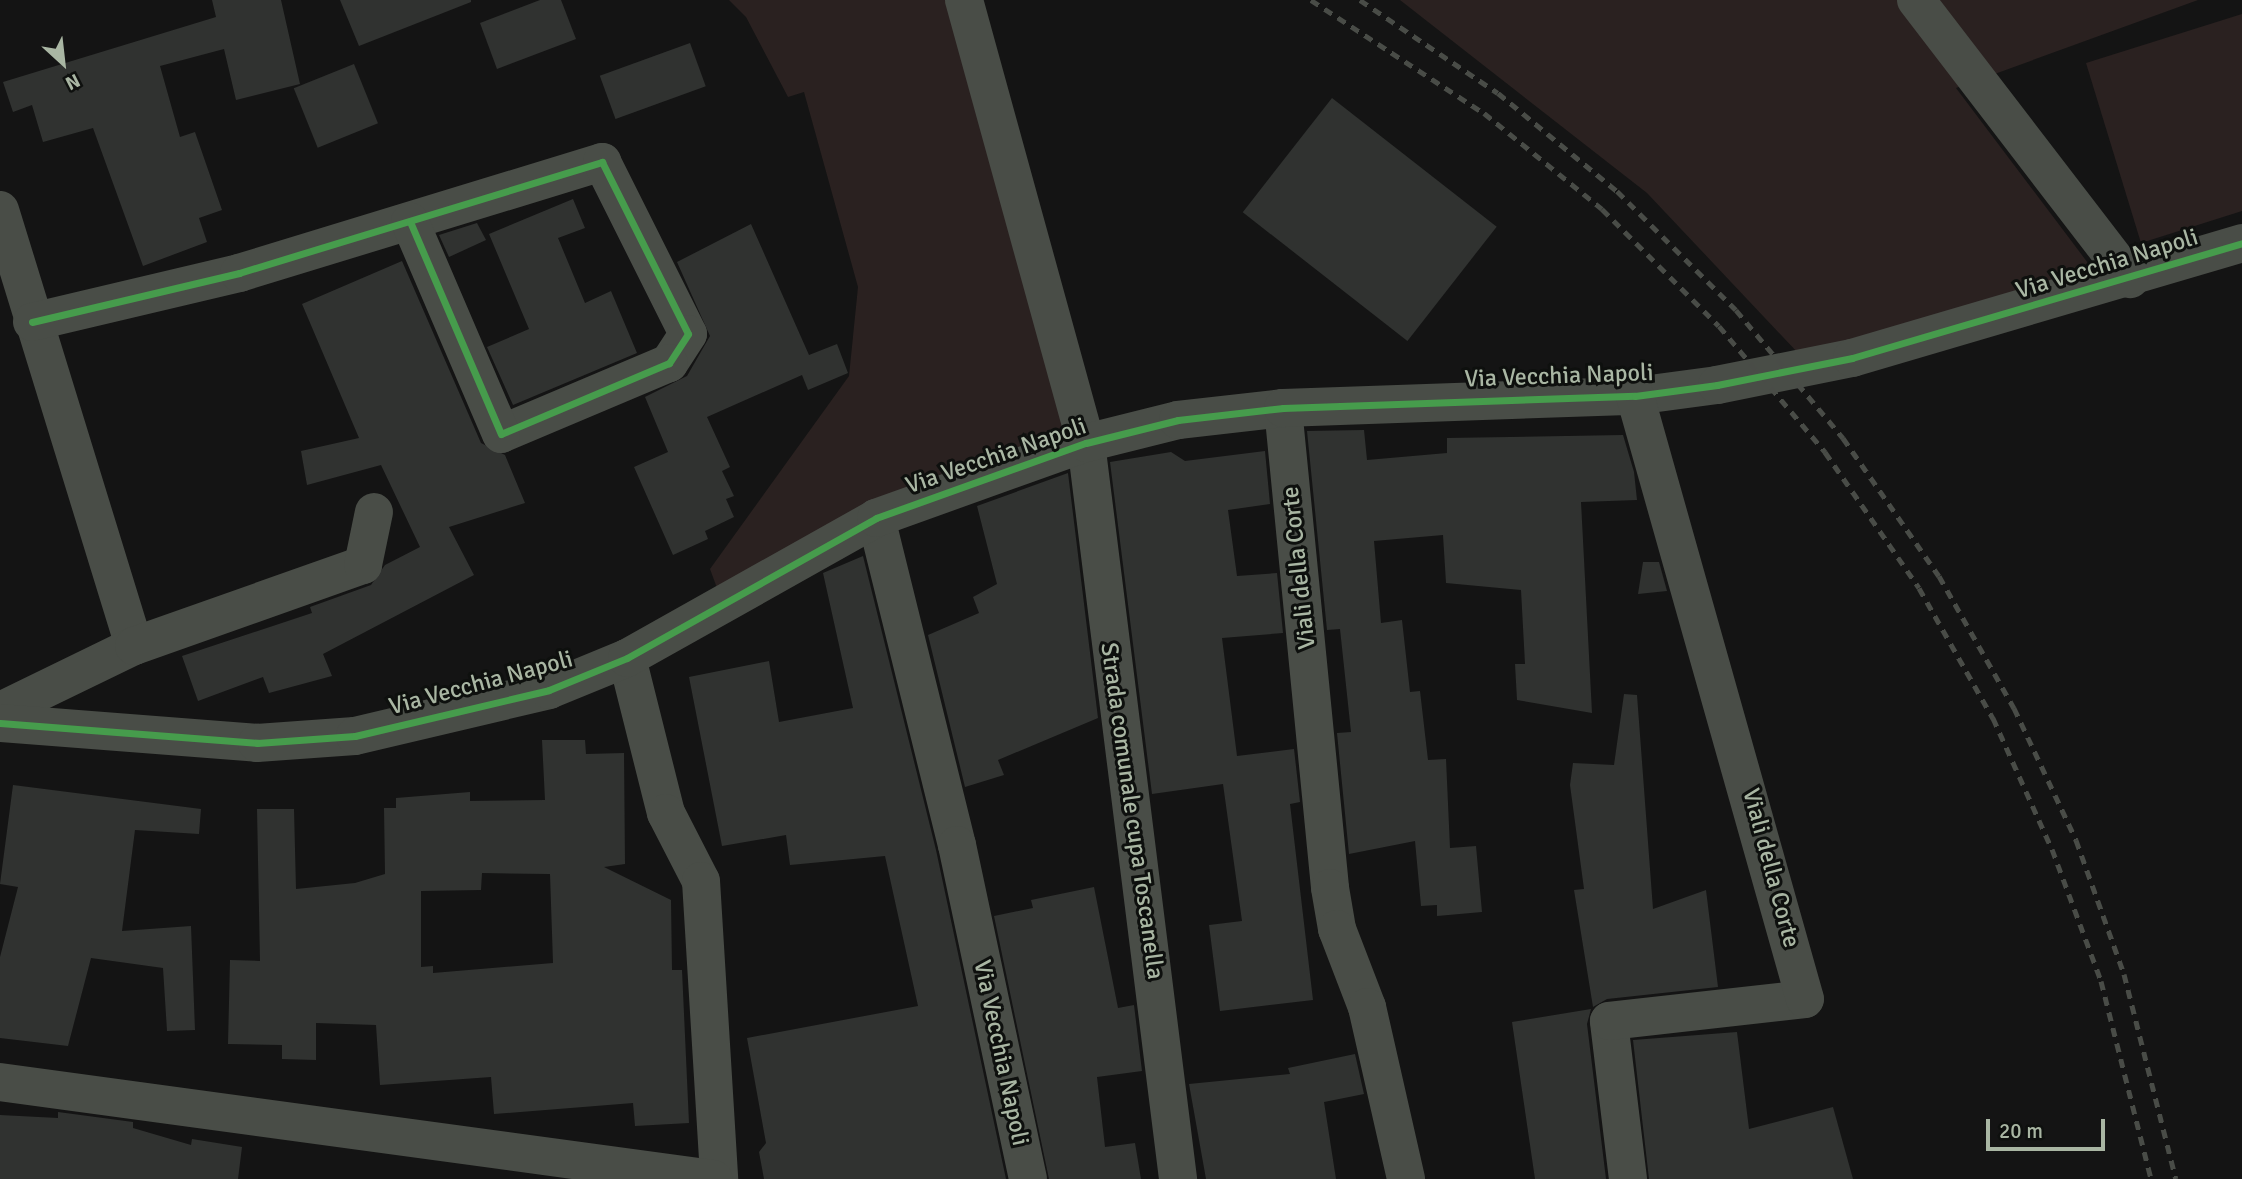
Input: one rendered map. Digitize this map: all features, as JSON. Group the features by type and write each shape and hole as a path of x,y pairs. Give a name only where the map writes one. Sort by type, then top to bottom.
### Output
{"street":[{"name":"Strada comunale cupa Toscanella","path":"964,0 1001,152 1086,443 1178,1179"},
{"path":"1916,0 2130,279"},
{"path":"32,322 239,273 602,162 688,334 669,363 501,434 410,222"},
{"path":"0,210 32,322 65,405 134,646"},
{"name":"Via Vecchia Napoli","path":"0,723 257,743 355,736 549,690 627,658 876,518 1086,443 1178,420 1283,408 1635,396 1852,358 2130,279 2242,243"},
{"name":"Viali della Corte","path":"1628,1179 1609,1021 1805,999 1635,396"},
{"name":"Viali della Corte","path":"1283,408 1330,888 1337,929 1367,1007 1406,1179"},
{"path":"0,711 134,646 363,565 374,512"},
{"name":"Via Vecchia Napoli","path":"876,518 957,845 1028,1179"},
{"path":"627,658 666,813 701,881 719,1179"},
{"path":"0,1082 478,1163 713,1179"}],"shaded area":[{"path":"729,0 952,0 1067,436 717,588 710,569 849,376 858,287 804,92 788,97 746,17"},
{"path":"1400,0 2198,0 1956,88 2097,275 1798,353 1647,193"},
{"path":"2242,14 2242,211 2141,243 2086,63"}],"building":[{"path":"212,0 281,0 300,84 236,100 224,49 160,66 180,137 195,132 222,210 199,218 207,242 143,266 93,128 43,142 32,105 13,112 3,82 216,17"},
{"path":"340,0 471,0 471,2 359,46"},
{"path":"540,0 561,0 576,39 497,69 480,23"},
{"path":"690,43 706,86 616,119 600,76"},
{"path":"354,64 378,123 318,148 294,88"},
{"path":"1332,98 1497,227 1407,341 1243,212"},
{"path":"573,199 585,228 558,238 585,303 611,291 637,353 513,405 487,347 529,329 489,234"},
{"path":"477,223 486,240 449,257 439,235"},
{"path":"751,224 809,355 837,344 848,373 808,390 802,375 707,417 730,467 722,471 734,496 726,499 734,517 705,531 708,539 673,555 634,467 668,452 645,397 687,376 710,336 677,262"},
{"path":"402,261 481,443 505,455 525,503 449,527 474,575 323,654 332,676 269,693 263,677 198,701 182,656 312,613 310,607 371,585 385,565 420,547 381,465 307,485 301,451 359,438 302,304"},
{"path":"1364,430 1367,460 1447,453 1447,438 1623,435 1634,472 1637,500 1581,502 1592,713 1517,700 1515,664 1525,664 1521,590 1446,583 1443,535 1374,541 1381,623 1402,620 1410,692 1420,691 1428,760 1446,759 1450,848 1476,846 1482,912 1437,916 1437,905 1421,906 1415,841 1349,854 1337,733 1351,732 1340,629 1327,630 1307,431"},
{"path":"1265,451 1270,504 1228,510 1237,576 1277,573 1283,633 1222,638 1237,756 1294,749 1300,802 1290,804 1313,1000 1220,1011 1209,925 1242,921 1223,784 1152,794 1110,462 1171,452 1185,461"},
{"path":"1068,473 1098,718 998,760 1004,775 965,787 928,635 979,613 973,597 997,584 977,506"},
{"path":"863,556 936,850 1006,1179 764,1179 759,1152 766,1143 747,1038 918,1006 885,856 790,865 786,835 722,846 689,677 769,661 779,722 853,708 823,573"},
{"path":"1643,562 1659,562 1667,591 1638,594"},
{"path":"1624,694 1637,695 1653,909 1706,890 1718,987 1607,999 1593,1007 1574,890 1584,889 1570,785 1573,763 1614,765"},
{"path":"542,740 585,740 586,754 624,753 625,864 604,867 671,900 672,970 682,970 689,1123 635,1126 633,1103 494,1114 491,1077 380,1085 376,1025 316,1023 316,1060 282,1059 282,1045 228,1044 230,960 260,961 257,809 294,809 296,889 355,883 385,874 384,808 396,808 396,798 470,792 470,801 545,800","holes":["482,873 550,874 553,963 433,973 433,966 421,967 421,891 481,890"]},
{"path":"13,785 201,809 199,834 135,830 122,931 191,926 195,1030 167,1031 163,968 91,958 68,1046 0,1038 0,957 18,887 0,884"},
{"path":"1094,887 1118,1008 1134,1005 1142,1071 1097,1077 1105,1147 1135,1143 1141,1179 1049,1179 994,916 1033,908 1031,900"},
{"path":"1591,1009 1587,1024 1606,1179 1535,1179 1512,1022"},
{"path":"1737,1032 1749,1129 1833,1107 1853,1179 1649,1179 1633,1040"},
{"path":"1355,1054 1364,1094 1324,1102 1336,1179 1206,1179 1189,1084 1290,1074 1288,1068"},
{"path":"58,1112 133,1122 133,1128 191,1145 192,1139 242,1147 238,1179 0,1179 0,1115 58,1118"}],"railway":[{"path":"1311,0 1484,113 1602,209 1719,326 1825,452 1919,588 1993,718 2052,849 2101,981 2151,1179"},
{"path":"1360,0 1498,93 1617,191 1736,310 1843,438 1939,576 2014,708 2076,840 2124,974 2176,1179"}],"cycle path":[{"path":"32,322 239,273 602,162 688,334 669,363 501,434 410,222"},
{"path":"0,723 257,743 355,736 549,690 627,658 876,518 1086,443 1178,420 1283,408 1635,396 1717,385 1852,358 2242,243"}]}
